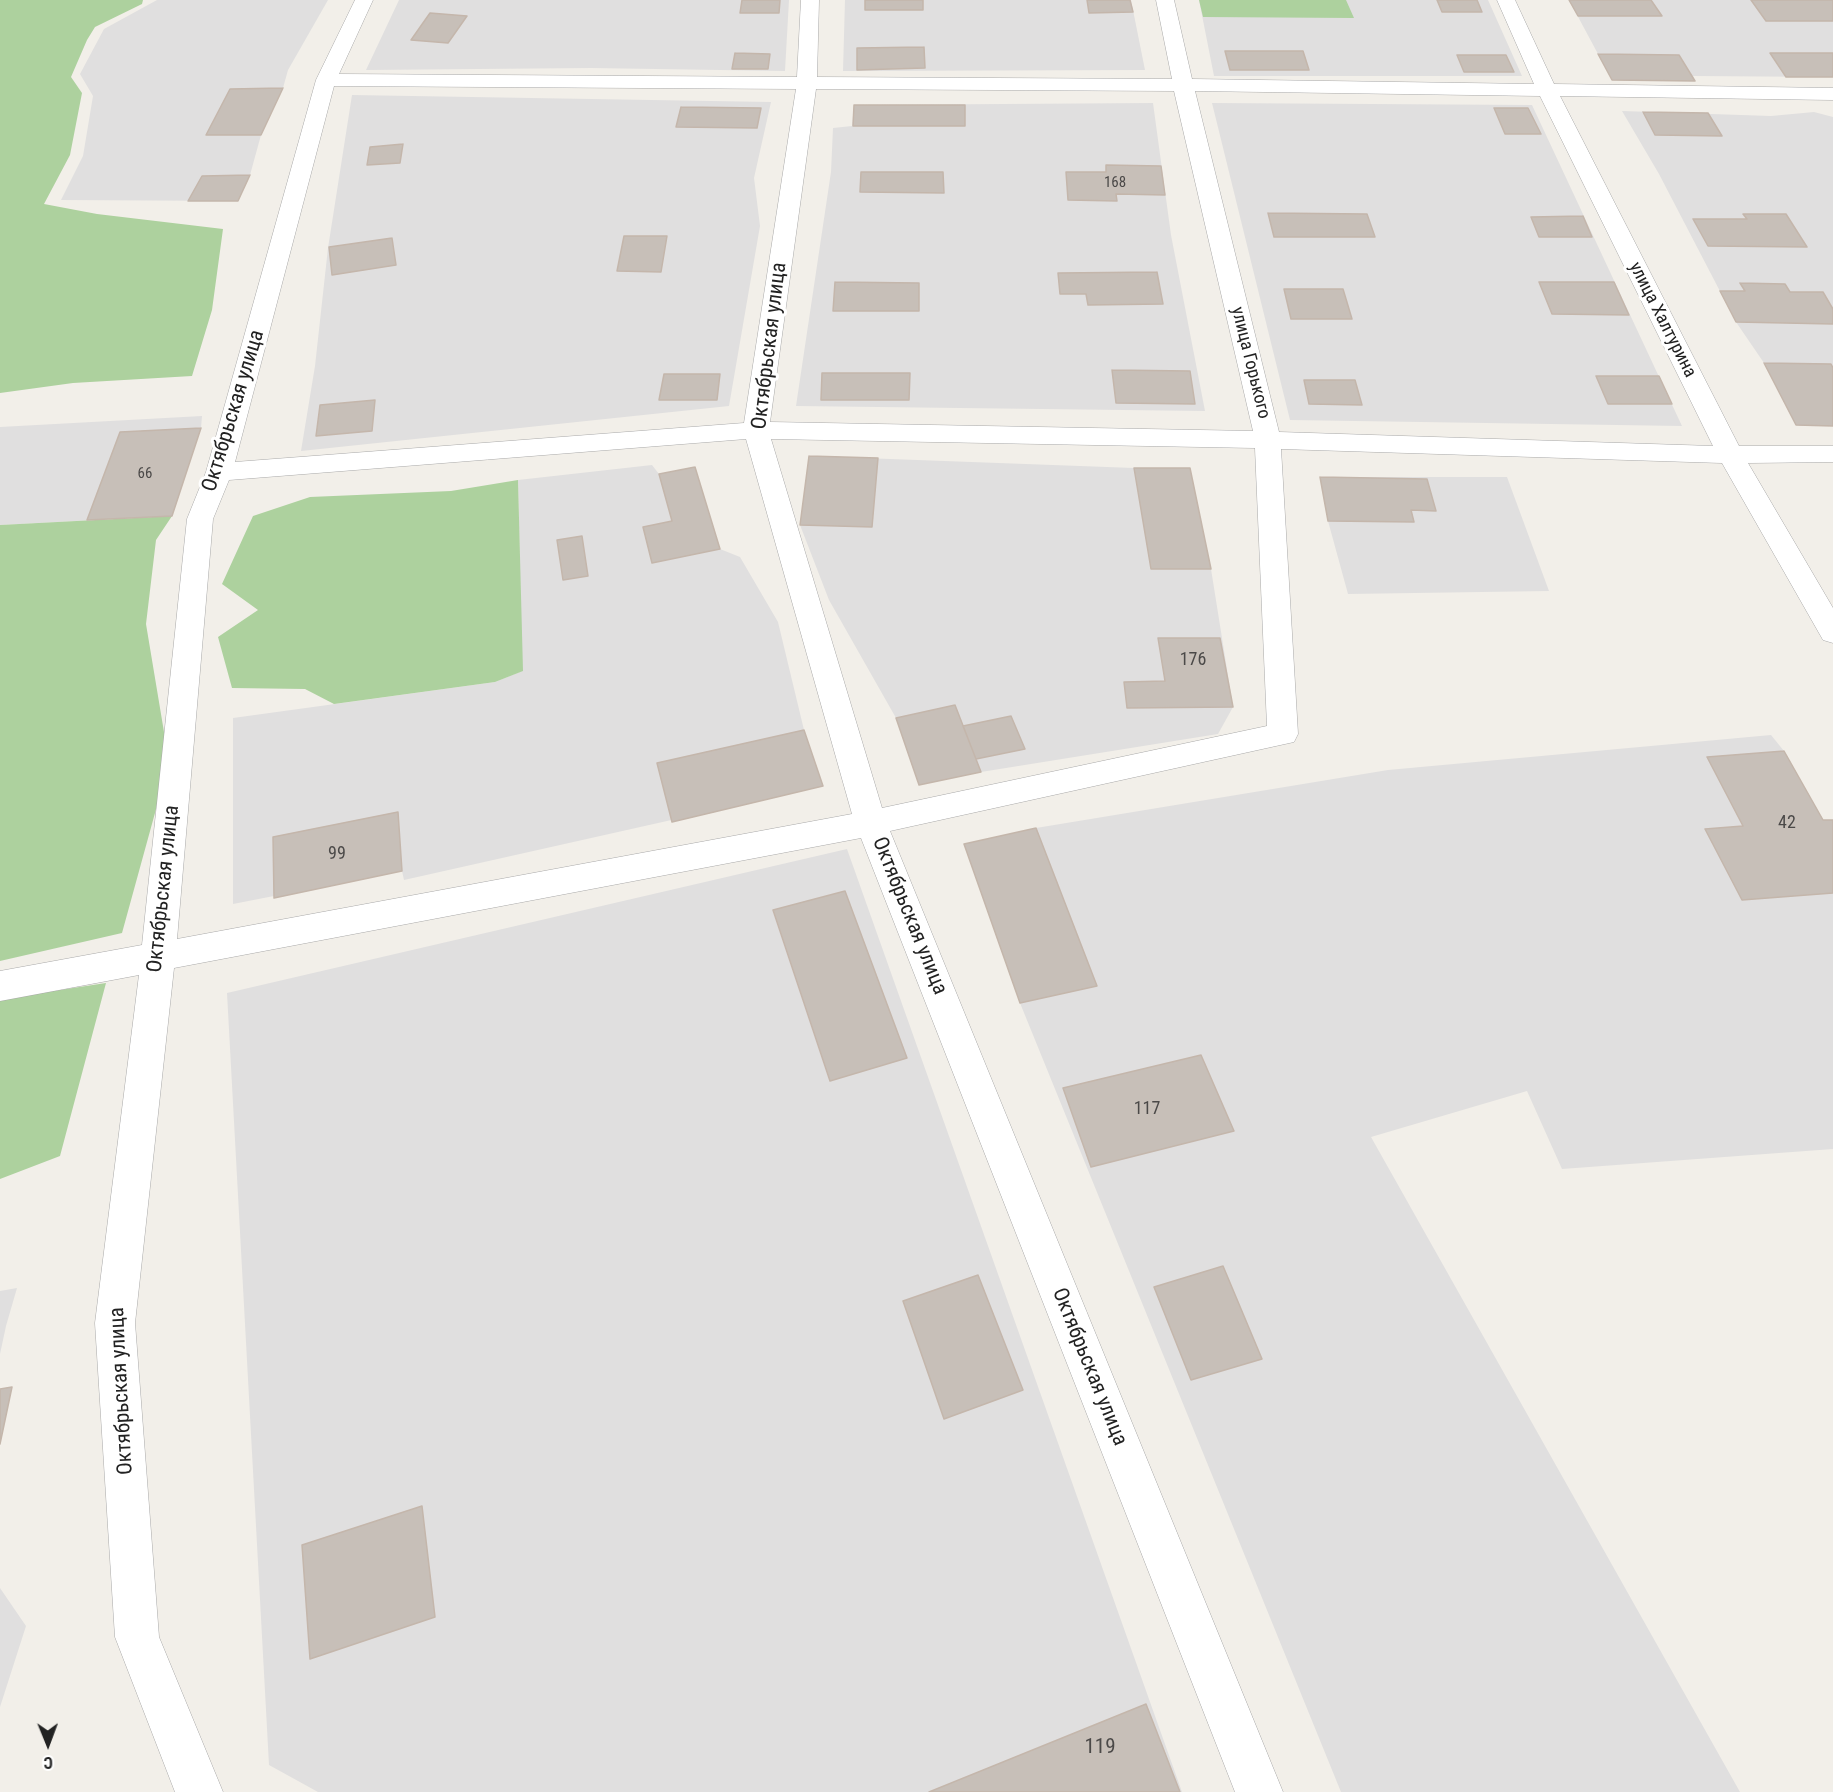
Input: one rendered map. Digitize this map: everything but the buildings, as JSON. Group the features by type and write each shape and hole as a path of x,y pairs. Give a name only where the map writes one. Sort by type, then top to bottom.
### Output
{"street":[{"name":"Октябрьская улица","path":"199,1792 137,1637 115,1323 158,956 200,519 219,472 326,80 364,0"},
{"name":"Октябрьская улица","path":"810,0 807,84 756,430 871,823 1259,1792"},
{"name":"улица Горького","path":"871,823 1283,734 1268,440 1183,86 1165,0"},
{"name":"улица Халтурина","path":"1506,0 1547,90 1730,455 1833,633"},
{"path":"326,80 1183,86 1833,94"},
{"path":"219,472 756,430 1268,440 1730,455 1833,454"},
{"path":"0,986 871,823"}],"shaded area":[{"path":"157,0 328,0 288,70 283,88 261,135 250,175 238,201 61,200 83,156 93,96 80,74 104,29"},
{"path":"399,0 789,0 785,71 591,68 366,70"},
{"path":"845,0 1131,0 1145,70 843,71"},
{"path":"1199,0 1488,0 1522,76 1214,76"},
{"path":"1569,0 1833,0 1833,77 1693,76 1695,81 1612,80"},
{"path":"352,95 771,102 754,178 760,226 729,406 301,451 315,366 328,248"},
{"path":"1153,103 1171,235 1205,411 796,406 831,172 833,128 852,126 854,105"},
{"path":"1212,103 1532,105 1682,426 1290,420"},
{"path":"1622,111 1771,116 1814,112 1833,117 1833,426 1796,425 1764,363 1736,322 1659,174"},
{"path":"202,416 201,428 172,516 0,525 0,427"},
{"path":"809,456 1190,468 1211,569 1233,707 1218,734 981,772 919,785 896,718 829,600 800,525"},
{"path":"652,465 659,474 695,467 720,549 740,557 778,622 804,730 823,786 404,880 402,871 233,904 233,718 495,682 522,671 518,480"},
{"path":"1320,477 1507,477 1549,591 1348,594 1328,521"},
{"path":"1771,735 1784,751 1823,820 1833,820 1833,1149 1562,1169 1527,1091 1371,1137 1740,1792 1341,1792 1020,1003 964,844 1036,828 1388,770"},
{"path":"847,849 1182,1792 318,1792 269,1765 227,993"},
{"path":"17,1288 6,1326 0,1354 0,1291"},
{"path":"0,1588 26,1626 0,1707"}],"green space":[{"path":"0,0 143,0 142,4 95,27 87,40 71,77 82,93 70,155 44,204 97,214 223,229 212,310 192,376 73,383 0,393"},
{"path":"1199,0 1346,0 1354,18 1203,17"},
{"path":"518,480 523,671 495,682 334,704 305,689 232,688 218,637 258,610 222,584 253,516 310,497 451,491"},
{"path":"172,516 156,540 146,624 169,762 122,933 0,961 0,525"},
{"path":"106,983 60,1156 0,1179 0,999"}]}
